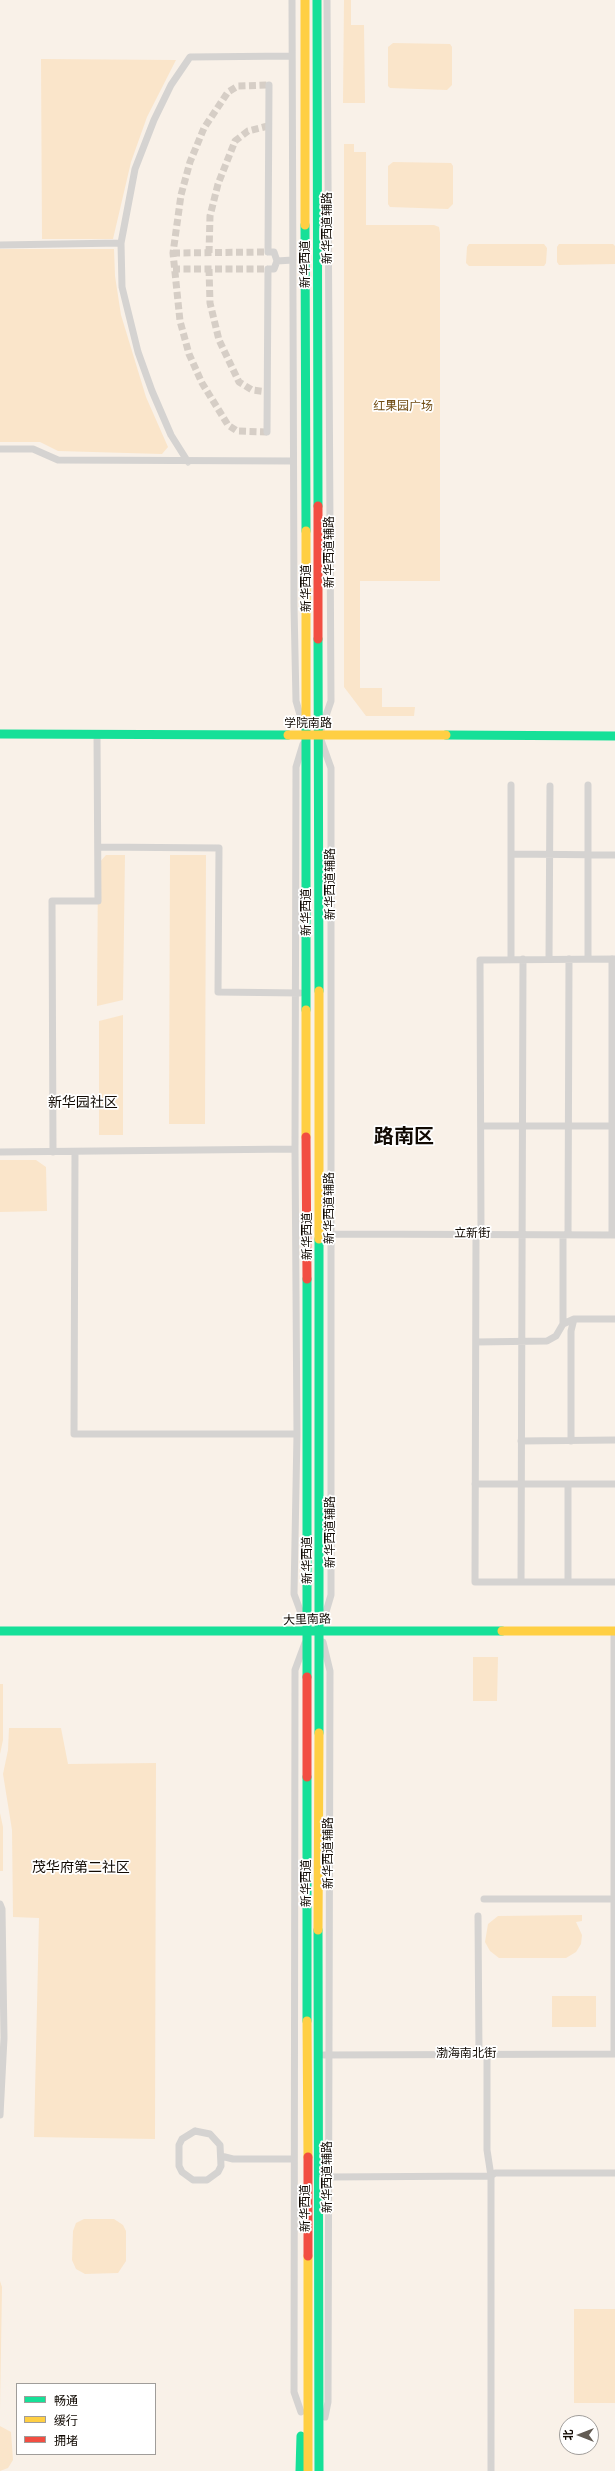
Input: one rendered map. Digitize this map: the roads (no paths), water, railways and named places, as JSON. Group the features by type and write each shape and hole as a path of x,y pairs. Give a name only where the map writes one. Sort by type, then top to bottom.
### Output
{"main road":[{"name":"新华西道","path":"304,0 309,1632 308,2471"},
{"name":"新华西道","path":"317,0 320,1631 317,2055 319,2471"},
{"name":"学院南路","path":"0,734 615,736"},
{"name":"大里南路","path":"0,1632 614,1631"},
{"path":"318,2390 325,2417 325,2471"},
{"path":"300,2471 301,2412 308,2395"}],"street":[{"path":"292,0 293,461 296,701 306,735 296,767 294,1149 297,1434 294,1594 309,1632 294,1670 294,2392 301,2412"},
{"name":"新华西道辅路","path":"325,2417 328,2402 330,1671 320,1631 331,1595 331,768 319,736 331,701 327,0"},
{"path":"188,462 171,435 138,352 122,287 121,243 135,170 154,120 171,85 190,57 292,56"},
{"path":"267,432 268,269 274,269 277,260 274,252 268,252 268,85"},
{"path":"0,245 121,243"},
{"path":"277,260 292,260"},
{"path":"0,449 33,449 58,460 171,459 188,462 293,461"},
{"path":"53,1152 52,901 98,901 97,734"},
{"path":"511,960 512,785"},
{"path":"588,785 588,960"},
{"path":"549,960 550,786"},
{"path":"98,847 219,848 218,992 307,993"},
{"path":"511,854 615,854"},
{"path":"614,1235 614,959 480,960 481,1126 476,1342 475,1582 615,1582"},
{"path":"521,1582 523,960"},
{"path":"476,1342 547,1341 556,1336 563,1324 569,1126 569,960"},
{"path":"481,1126 614,1126"},
{"path":"0,1152 294,1149"},
{"path":"75,1152 74,1434 297,1434"},
{"name":"立新街","path":"330,1234 614,1235"},
{"path":"563,1324 574,1319 615,1319"},
{"path":"571,1441 571,1331 574,1319"},
{"path":"521,1441 615,1440"},
{"path":"475,1484 615,1484"},
{"path":"568,1484 568,1582"},
{"path":"614,1631 614,2054"},
{"path":"484,1899 614,1899"},
{"path":"0,1904 2,1909 4,2038 0,2116"},
{"path":"478,1916 479,2054"},
{"path":"487,2054 487,2150 491,2176 491,2471"},
{"name":"渤海南北街","path":"317,2055 614,2054"},
{"path":"203,2132 216,2139 221,2156 221,2166 213,2177 200,2181 193,2180 182,2172 179,2166 179,2145 189,2134 203,2132"},
{"path":"221,2156 233,2159 294,2158"},
{"path":"328,2178 491,2176 495,2173 615,2173"}],"tunnel":[{"path":"267,432 237,431 228,425 202,383 189,354 180,321 173,253 181,195 190,162 204,128 228,92 238,86 269,85"},
{"path":"209,253 210,216 218,184 235,141 248,131 268,126"},
{"path":"173,253 268,252"},
{"path":"173,269 268,269"},
{"path":"209,269 210,303 219,340 239,382 252,390 268,392"}],"district":[{"name":"新华园社区","path":"83,1103"},
{"name":"路南区","path":"404,1137"},
{"name":"茂华府第二社区","path":"81,1868"}],"park label":[{"name":"红果园广场","path":"403,407"}]}
